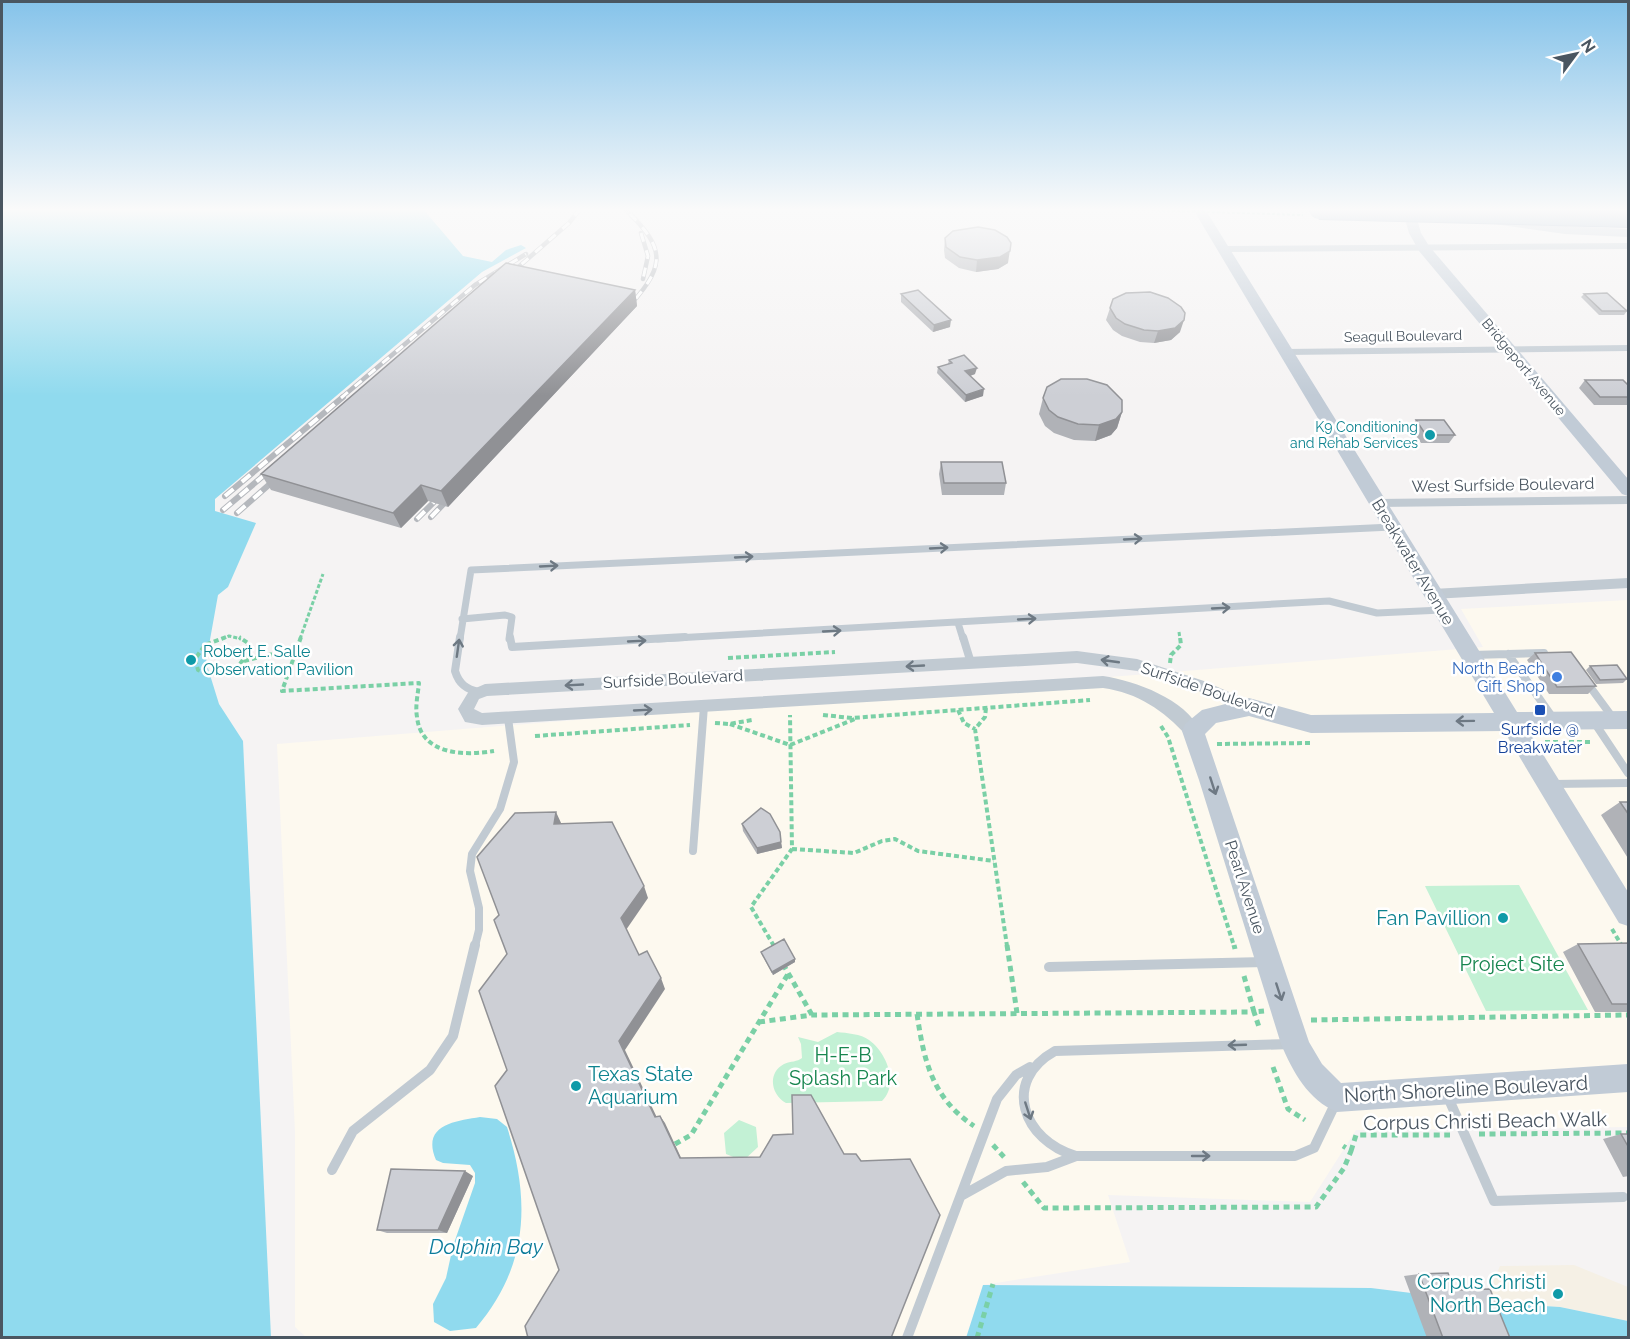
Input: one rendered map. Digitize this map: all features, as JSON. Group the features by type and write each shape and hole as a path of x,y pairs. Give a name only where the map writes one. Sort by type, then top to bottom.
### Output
{"street":[{"name":"Breakwater Avenue","path":"1238,271 1549,784 1622,894 1629,914"},
{"name":"Bridgeport Avenue","path":"1444,271 1629,490"},
{"name":"Seagull Boulevard","path":"1286,352 1629,348"},
{"name":"West Surfside Boulevard","path":"1378,503 1629,500"},
{"path":"1438,602 1629,583"},
{"name":"Surfside Boulevard","path":"1193,731 1179,716 1155,697 1135,688 1103,682 482,720 471,717 466,709 467,704 480,692 1077,657 1137,665 1198,685 1249,706 1311,724 1612,720"},
{"path":"1193,731 1210,716 1249,706"},
{"name":"Pearl Avenue","path":"1193,731 1211,780 1295,1044"},
{"name":"North Shoreline Boulevard","path":"1295,1044 1312,1075 1337,1098 1629,1078"}],"lane":[{"path":"480,692 466,689 458,682 455,671 471,570 1392,527"},
{"path":"462,620 505,615 512,617 509,642 513,647 781,634 1329,601 1377,613 1438,602"},
{"path":"958,623 971,663"},
{"path":"1470,655 1553,653"},
{"path":"1508,654 1553,720"},
{"path":"1583,678 1612,720 1607,741 1629,773"},
{"path":"693,851 704,706"},
{"path":"332,1170 353,1131 430,1070 453,1036 479,930 479,908 470,871 472,854 500,810 514,762 508,718"},
{"path":"1549,784 1629,783"},
{"path":"1049,967 1269,962"},
{"path":"907,1338 997,1099 1016,1075 1032,1066 1042,1056 1055,1050 1295,1044"},
{"path":"1032,1066 1025,1079 1023,1095 1026,1111 1034,1127 1045,1141 1060,1151 1076,1156 1295,1156 1314,1148 1337,1098"},
{"path":"1444,1089 1494,1201 1623,1197"},
{"path":"961,1196 1006,1171 1047,1167 1076,1156"}],"path":[{"path":"323,574 282,691 419,683 417,723 431,744 460,755 494,751"},
{"path":"1171,665 1171,655 1181,645 1179,632"},
{"path":"781,634 785,663"},
{"path":"243,661 248,655 248,643 237,636 213,641 199,653 195,665 203,674 228,672 243,661 297,648"},
{"path":"728,658 835,652"},
{"path":"820,715 860,717 1099,699"},
{"path":"986,708 985,717 975,729 1017,1013"},
{"path":"957,710 964,723 975,729"},
{"path":"780,716 800,715"},
{"path":"729,724 790,745 860,717"},
{"path":"535,736 729,724 758,719"},
{"path":"1156,720 1168,737 1235,950"},
{"path":"790,724 792,849 751,907 812,1016"},
{"path":"1546,742 1607,741"},
{"path":"1215,747 1214,744 1320,743"},
{"path":"792,849 854,853 882,841 895,839 918,851 994,861"},
{"path":"1610,926 1629,957"},
{"path":"675,1144 691,1135 788,973"},
{"path":"1244,976 1260,1030"},
{"path":"759,1022 812,1016 1274,1011"},
{"path":"1307,1011 1310,1020 1629,1015"},
{"path":"917,1014 922,1049 938,1091 953,1113 975,1127"},
{"path":"1273,1067 1288,1109 1305,1120"},
{"name":"Corpus Christi Beach Walk","path":"1351,1150 1356,1135 1629,1133"},
{"path":"988,1140 1006,1160"},
{"path":"1020,1179 1044,1208 1316,1207 1344,1168 1351,1150 1343,1146"},
{"path":"977,1338 993,1284"}],"shaded area":[{"path":"1628,600 1628,1127 1356,1130 1310,1202 1108,1195 1130,1262 983,1285 966,1337 306,1337 295,1327 295,1132 277,744 1483,647 1461,609"}],"green space":[{"name":"Project Site","path":"1519,885 1588,1010 1486,1011 1425,886"},
{"name":"H-E-B Splash Park","path":"837,1032 866,1038 881,1053 889,1069 890,1078 890,1086 882,1101 786,1103 774,1090 773,1078 784,1064 802,1058 798,1037 818,1042"},
{"path":"739,1120 756,1127 758,1147 743,1161 726,1154 724,1133"}],"sand":[{"name":"Corpus Christi North Beach","path":"1574,1265 1628,1287 1628,1321 1560,1307 1484,1302 1500,1266"}],"water":[{"path":"2,271 483,271 215,499 215,511 256,523 228,587 218,595 206,662 219,704 243,741 271,1337 2,1337"},
{"name":"Dolphin Bay","path":"480,1117 497,1119 507,1127 520,1181 520,1232 515,1257 506,1281 493,1305 476,1328 450,1331 434,1322 433,1304 446,1278 453,1246 475,1183 475,1173 470,1165 443,1163 436,1160 433,1139 437,1132 451,1123"},
{"path":"983,1285 1371,1288 1484,1302 1560,1307 1628,1321 1628,1338 966,1338"}],"building":[{"path":"496,271 547,271 635,290 441,491 421,485 393,513 261,474"},
{"path":"918,290 951,320 934,325 901,294"},
{"path":"1150,292 1168,298 1181,307 1185,313 1184,320 1175,328 1158,331 1144,330 1125,324 1116,318 1110,308 1113,299 1126,293"},
{"path":"1607,293 1627,311 1602,311 1584,294"},
{"path":"964,355 977,368 965,371 984,389 966,395 938,367 952,363 949,360"},
{"path":"1061,379 1087,379 1107,385 1122,400 1122,412 1116,419 1099,425 1078,424 1058,417 1049,410 1043,398 1047,387"},
{"path":"1585,380 1623,380 1629,386 1629,397 1600,397"},
{"path":"1416,420 1444,420 1455,435 1426,435"},
{"path":"941,462 1002,462 1006,483 944,483"},
{"path":"1571,652 1596,686 1557,687 1535,653"},
{"path":"1617,665 1627,679 1600,680 1590,666"},
{"path":"1620,802 1629,802 1629,815"},
{"path":"761,808 770,814 780,832 781,842 757,848 742,824"},
{"name":"Texas State Aquarium","path":"556,812 554,824 612,822 644,886 621,918 639,955 647,951 661,978 619,1041 655,1117 660,1116 680,1158 760,1157 773,1135 793,1134 792,1095 811,1095 844,1154 856,1154 861,1161 910,1159 940,1215 891,1338 528,1338 525,1326 559,1270 495,1086 507,1070 479,991 507,954 494,920 499,915 477,857 515,813"},
{"path":"784,939 795,959 772,972 761,952"},
{"path":"1629,943 1629,1004 1612,1004 1578,944"},
{"path":"1621,1134 1629,1134 1629,1148"},
{"path":"391,1169 465,1171 438,1230 377,1230"},
{"path":"1448,1273 1454,1290 1490,1289 1510,1338 1443,1338 1419,1274"}],"railway":[{"path":"341,398 475,285 497,271"},
{"path":"508,276 513,271"},
{"path":"643,279 645,271"},
{"path":"624,312 654,271"},
{"path":"225,496 343,397"},
{"path":"223,510 276,465"},
{"path":"237,513 280,475"},
{"path":"431,517 454,493"},
{"path":"417,519 434,502"}],"place":[{"name":"K9 Conditioning and Rehab Services","path":"1430,435"},
{"name":"Robert E. Salle Observation Pavilion","path":"191,660"},
{"name":"North Beach Gift Shop","path":"1557,677"},
{"name":"Surfside @ Breakwater","path":"1540,710"},
{"name":"Fan Pavillion","path":"1503,918"},
{"name":"Texas State Aquarium","path":"576,1086"},
{"name":"Corpus Christi North Beach","path":"1558,1294"}]}
